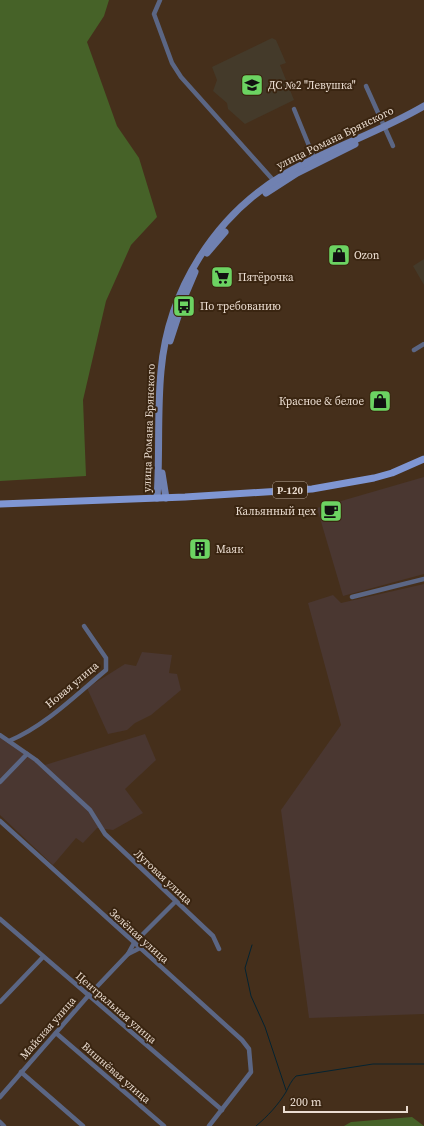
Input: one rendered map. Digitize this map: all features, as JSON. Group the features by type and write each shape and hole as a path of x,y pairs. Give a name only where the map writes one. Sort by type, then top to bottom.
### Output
{"main road":[{"name":"улица Романа Брянского","path":"166,498 162,478 164,373 168,348 177,317 202,260 248,207 278,184 424,106"},
{"name":"улица Романа Брянского","path":"157,498 159,474 160,373 168,331 176,303 191,271 211,240 245,204 274,181 314,158 424,111"},
{"name":"Р-120","path":"0,504 166,498 312,489 351,483 392,473 424,459"}],"street":[{"path":"160,0 154,14 172,63 181,77 274,181"},
{"path":"366,86 393,146"},
{"path":"294,109 314,158"},
{"path":"414,350 424,344"},
{"path":"352,597 424,579"},
{"name":"Новая улица","path":"9,741 22,736 39,724 106,670 106,658 84,626"},
{"name":"Луговая улица","path":"0,735 36,760 96,817 105,834 213,936 219,950"},
{"path":"20,749 18,745 22,736"},
{"path":"0,782 27,754"},
{"name":"Зелёная улица","path":"0,821 242,1040 249,1049 251,1072 222,1110"},
{"path":"128,954 134,943 176,902"},
{"name":"Центральная улица","path":"0,919 222,1110"},
{"path":"128,954 140,948"},
{"name":"Майская улица","path":"0,1097 88,996 128,954"},
{"path":"0,1002 43,957"},
{"name":"Вишнёвая улица","path":"56,1033 164,1126"},
{"path":"21,1072 83,1126"},
{"path":"209,1126 222,1110"},
{"path":"0,1122 4,1126"}],"shaded area":[{"name":"ДС №2 \"Левушка\"","path":"272,38 276,40 286,63 280,65 294,100 245,124 228,109 227,103 213,91 217,80 212,67"},
{"path":"424,259 424,285 413,266"},
{"path":"424,477 424,574 343,596 317,508"},
{"path":"424,584 424,1014 309,1018 281,810 341,725 308,603 333,595 341,603"},
{"path":"142,652 172,655 169,673 177,674 181,690 151,715 135,723 127,730 108,734 87,688 125,664 136,666"},
{"path":"145,734 156,760 125,789 143,813 113,830 97,828 83,843 76,838 53,865 0,815 0,736 45,765"}],"green space":[{"path":"0,0 109,0 104,16 87,42 117,126 139,158 157,217 131,245 106,301 83,400 86,476 0,481"},
{"path":"412,1117 424,1126 344,1126 351,1122"}],"waterway":[{"path":"252,945 245,968 251,996 265,1027 286,1090"},
{"path":"256,1126 276,1106 296,1076 373,1064 424,1064"}],"place":[{"name":"ДС №2 \"Левушка\"","path":"252,85"},
{"name":"Ozon","path":"339,255"},
{"name":"Пятёрочка","path":"222,277"},
{"name":"По требованию","path":"184,306"},
{"name":"Красное & белое","path":"380,401"},
{"name":"Кальянный цех","path":"331,511"},
{"name":"Маяк","path":"200,549"}]}
